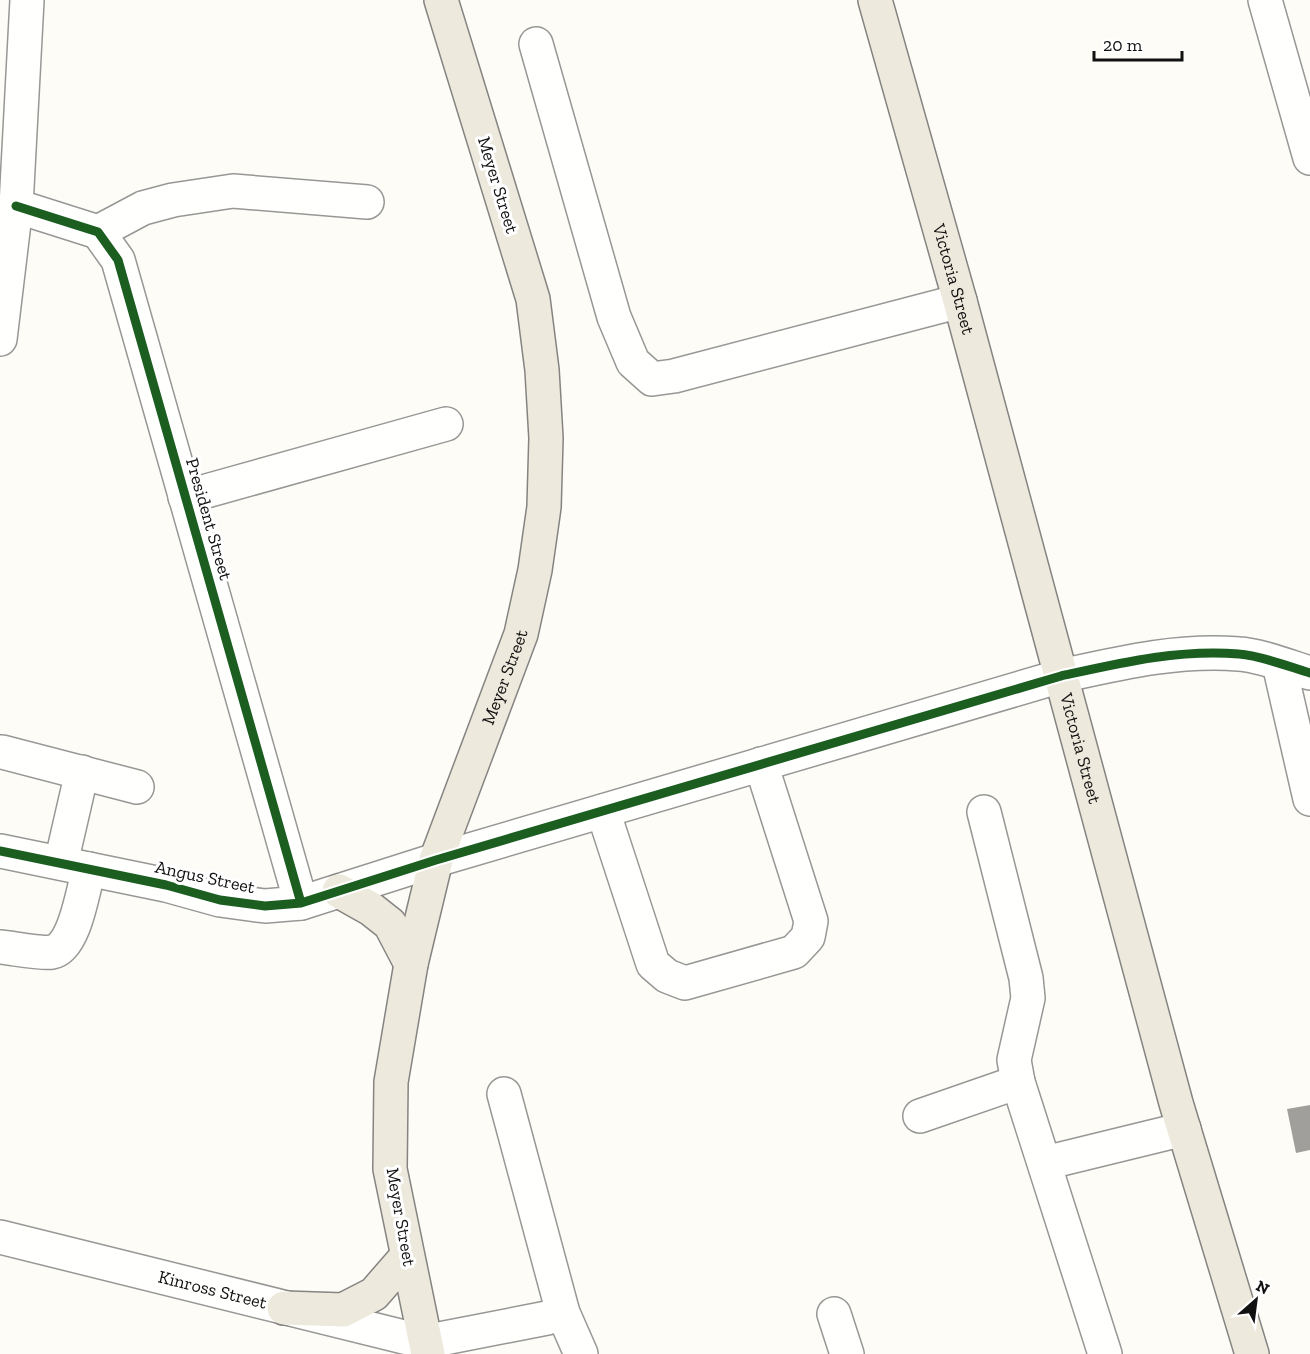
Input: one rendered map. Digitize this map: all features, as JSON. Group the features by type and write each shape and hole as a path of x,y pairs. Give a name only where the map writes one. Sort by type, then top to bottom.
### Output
{"main road":[{"name":"Meyer Street","path":"426,1348 390,1169 391,1082 411,964 435,860 521,634 535,570 544,507 546,438 542,370 533,299 441,0"},
{"name":"Victoria Street","path":"875,0 960,301 1184,1130 1252,1354"},
{"path":"339,891 371,909 390,924 411,964"},
{"path":"284,1308 343,1310 374,1294 407,1256"}],"street":[{"path":"0,339 4,275 16,207 27,0"},
{"path":"1265,0 1310,158"},
{"path":"536,44 614,317 633,362 652,379 674,376 960,301"},
{"path":"16,207 98,232 143,208 173,200 233,191 368,202"},
{"name":"President Street","path":"98,232 118,260 301,903"},
{"path":"185,497 446,424"},
{"name":"Angus Street","path":"0,851 166,885 220,900 265,906 301,903 435,860 1061,676 1140,658 1185,654 1241,654 1295,669"},
{"path":"1295,669 1310,799"},
{"path":"2,752 137,787"},
{"path":"603,811 654,964 667,976 685,983 794,952 808,937 811,921 761,764"},
{"path":"0,947 52,952 65,944 73,929 82,772"},
{"path":"984,812 1029,998 1014,1060 1018,1082 1105,1354"},
{"path":"920,1116 1018,1082"},
{"path":"504,1094 563,1313 581,1354"},
{"path":"1045,1163 1184,1130"},
{"name":"Kinross Street","path":"0,1237 284,1308 426,1348"},
{"path":"426,1348 563,1313"},
{"path":"834,1314 847,1354"}],"building":[{"path":"1310,1105 1310,1150 1296,1153 1287,1109"}],"cycle path":[{"path":"16,206 98,232 118,260 301,903"},
{"path":"0,851 166,885 220,900 265,906 301,903 436,860 1061,676 1149,658 1216,653 1256,657 1310,673"}]}
